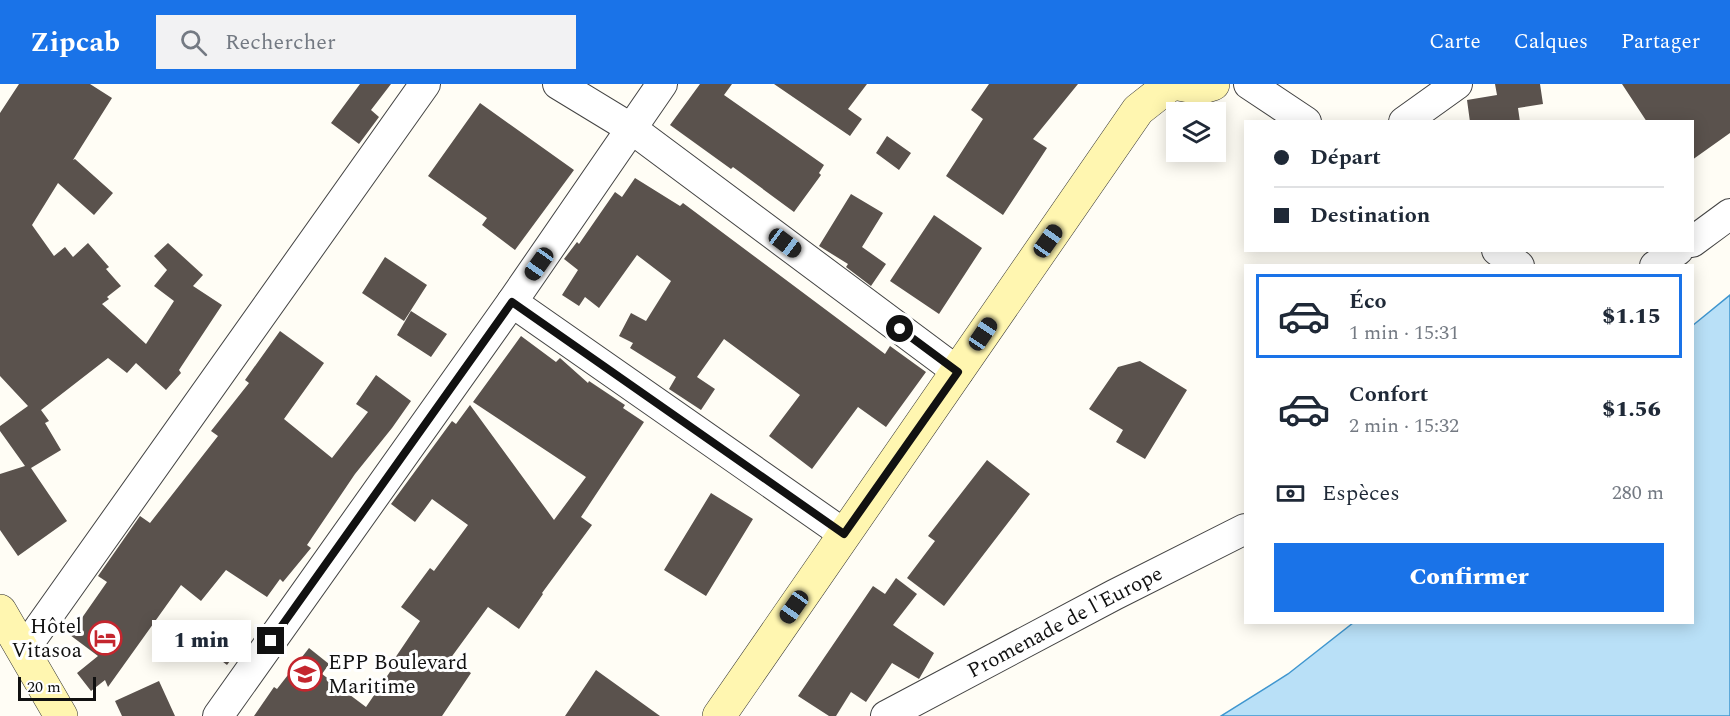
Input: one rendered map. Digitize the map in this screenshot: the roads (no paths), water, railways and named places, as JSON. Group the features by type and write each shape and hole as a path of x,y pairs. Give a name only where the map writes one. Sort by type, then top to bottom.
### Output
{"street":[{"path":"23,651 425,84"},
{"path":"558,84 632,129 958,372"},
{"path":"218,716 512,302 662,84"},
{"path":"719,716 1138,110 1171,84"},
{"path":"1179,84 1200,88 1213,84"},
{"path":"1249,84 1303,120"},
{"path":"1407,120 1457,84"},
{"path":"1694,241 1730,214"},
{"path":"1500,252 1516,264"},
{"path":"1658,264 1675,252"},
{"path":"512,302 844,534"},
{"name":"Promenade de l'Europe","path":"886,716 1114,595 1244,530"},
{"path":"0,611 61,716"}],"water":[{"path":"1730,295 1730,716 1221,716 1288,674 1352,624 1694,624 1694,324"}],"place":[{"name":"Hôtel Vitasoa","path":"105,638"},
{"name":"EPP Boulevard Maritime","path":"305,674"}]}
